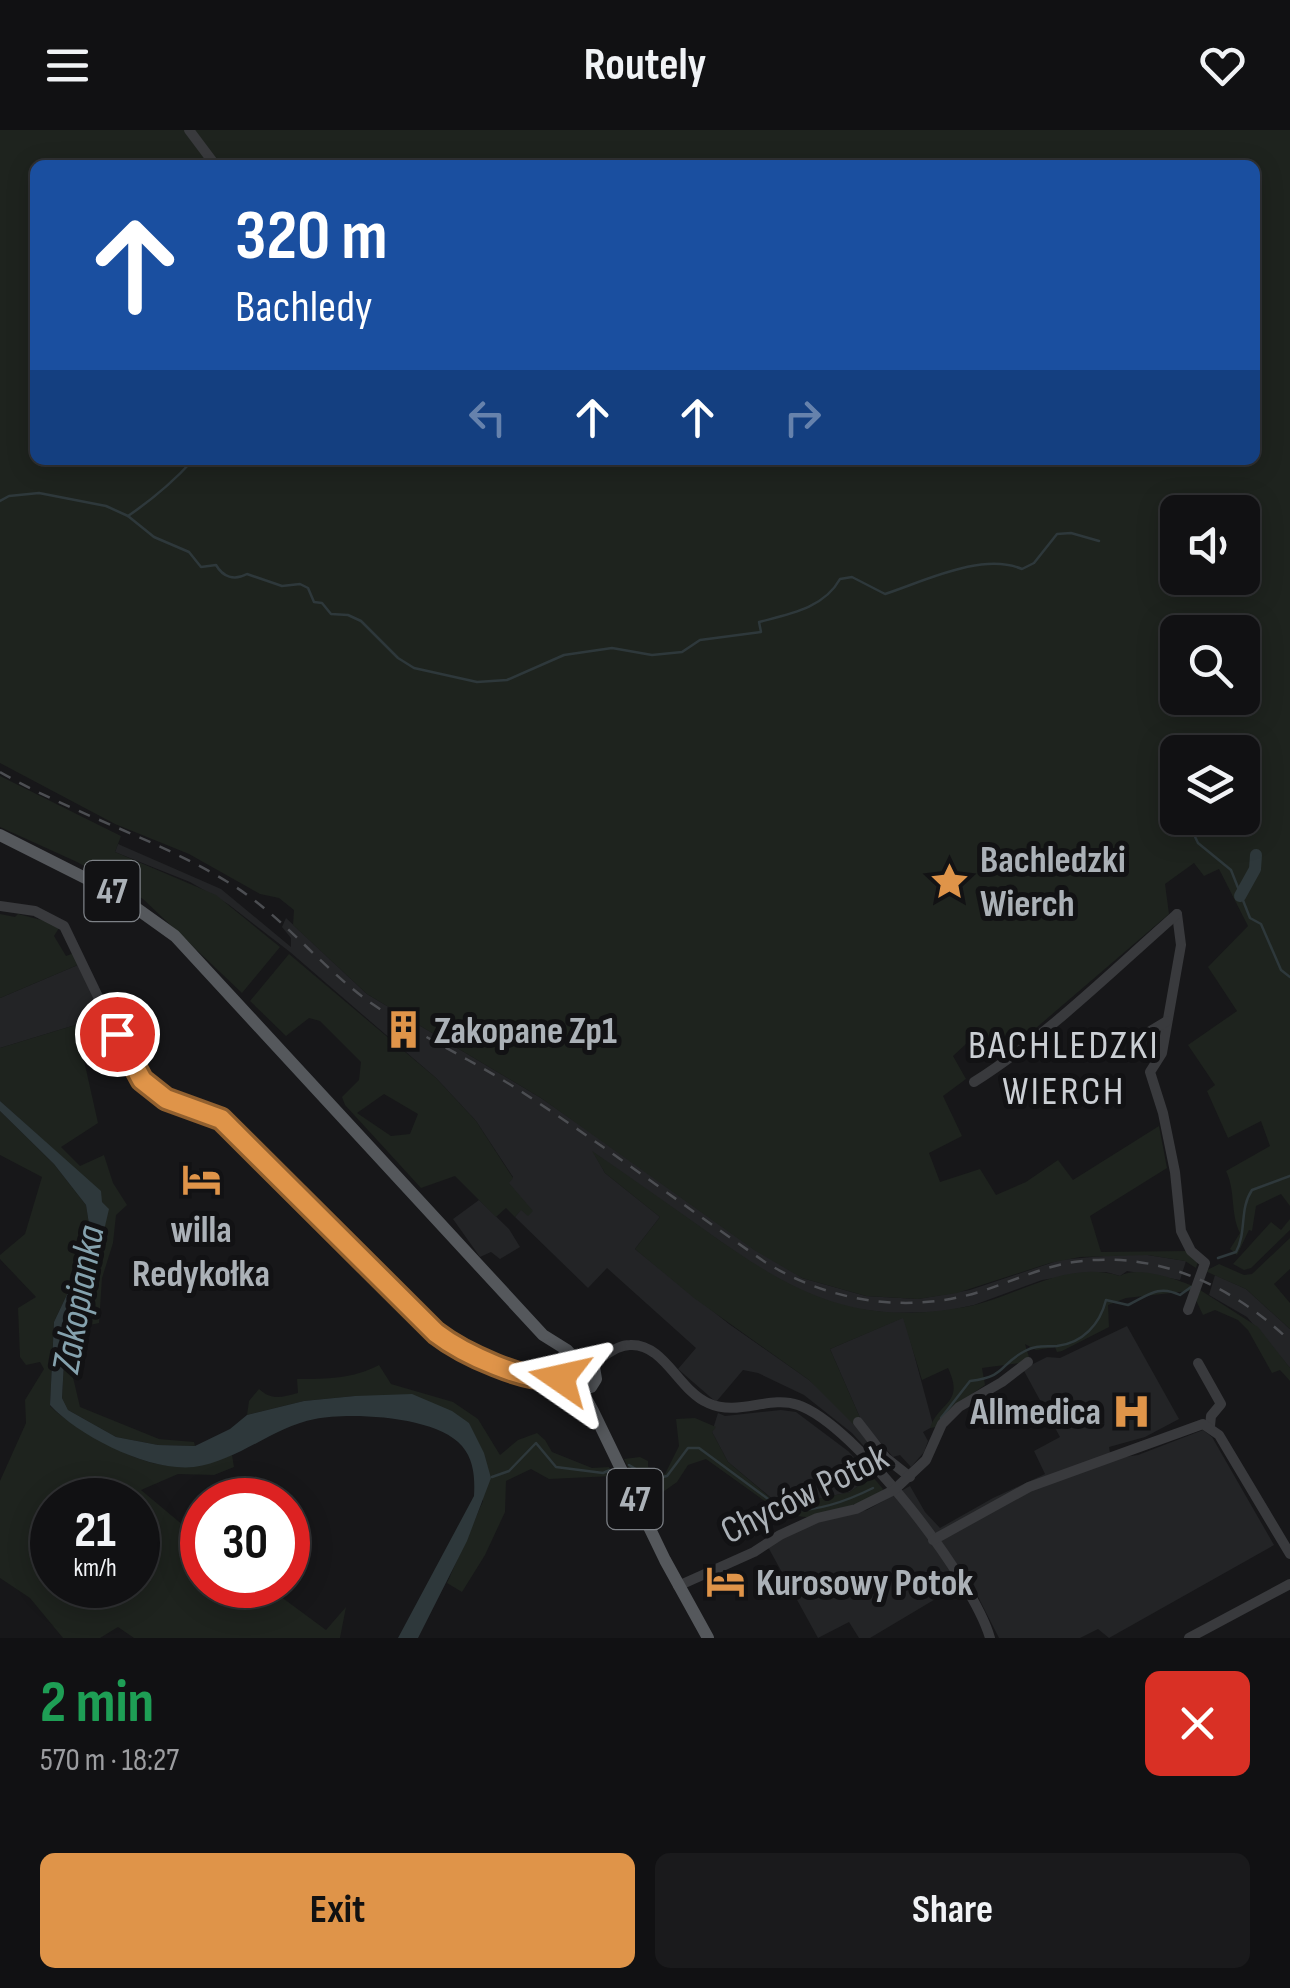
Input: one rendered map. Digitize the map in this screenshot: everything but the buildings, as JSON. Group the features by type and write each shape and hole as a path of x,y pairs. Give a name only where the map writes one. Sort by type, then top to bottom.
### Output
{"main road":[{"name":"47","path":"0,834 115,893 175,936 538,1330 559,1347 581,1375 593,1411 678,1586 708,1638"}],"street":[{"path":"188,130 211,160"},
{"path":"0,906 35,911 64,926 129,1061 142,1080 166,1099 221,1119 452,1345 550,1380 581,1375 626,1345 650,1350 695,1396 718,1407 797,1404 852,1445 894,1490 962,1580 990,1638"},
{"path":"974,1082 1073,1006 1177,914 1181,945 1160,1057 1150,1072 1175,1172 1181,1231 1191,1251 1204,1263 1188,1310"},
{"path":"1142,1036 1167,1021"},
{"name":"Chyców Potok","path":"678,1586 754,1552 780,1534 817,1518 856,1509 894,1490 926,1460 948,1418 981,1391 1002,1382 1028,1362"},
{"path":"1198,1363 1221,1404 1211,1416 1210,1426"},
{"path":"858,1422 886,1458 910,1477"},
{"path":"933,1540 1029,1487 1190,1428 1210,1426"},
{"path":"1210,1426 1290,1554"},
{"path":"1190,1638 1290,1584"}],"shaded area":[{"path":"0,130 1290,130 1290,1206 1281,1194 1256,1206 1252,1231 1249,1230 1237,1255 1230,1249 1240,1233 1226,1171 1270,1146 1261,1121 1228,1138 1207,1091 1215,1085 1188,1045 1237,1011 1208,967 1248,926 1219,869 1204,876 1194,863 1165,884 1169,914 1001,1058 980,1031 953,1056 966,1079 943,1096 962,1136 929,1153 940,1182 980,1169 996,1195 1026,1182 1058,1160 1073,1180 1159,1126 1167,1168 1090,1216 1101,1252 1186,1251 1198,1261 1196,1268 1185,1261 1148,1255 1080,1257 957,1293 918,1299 866,1296 802,1278 754,1250 541,1098 367,994 293,925 294,910 279,898 260,894 189,854 115,824 0,763"},
{"path":"0,776 121,836 115,852 216,895 280,947 242,993 143,899 77,862 0,827"},
{"path":"118,844 221,889 291,947 291,938 282,927 286,918 367,994 541,1098 802,1278 866,1296 918,1299 970,1290 1060,1260 1135,1253 1186,1261 1180,1280 1127,1271 1120,1276 1106,1272 1080,1274 1042,1280 974,1305 941,1312 891,1313 849,1308 810,1295 761,1270 594,1153 605,1173 660,1217 635,1249 729,1324 809,1380 839,1406 883,1461 880,1464 852,1433 804,1395 758,1373 743,1370 716,1402 678,1369 696,1348 607,1268 588,1288 515,1217 521,1209 508,1183 513,1177 476,1121 436,1078 228,904 190,882 115,852"},
{"path":"0,914 18,914 53,923 59,928 54,936 66,956 74,953 80,964 0,998"},
{"path":"289,954 436,1078 476,1121 513,1178 509,1183 533,1211 528,1216 521,1210 515,1217 506,1208 496,1217 455,1176 421,1188 345,1105 342,1097 359,1080 361,1062 320,1021 309,1018 286,1036 250,1001","holes":["384,1094 418,1114 410,1134 391,1136 357,1113"]},
{"path":"80,964 105,1016 0,1048 0,998"},
{"path":"105,1016 114,1042 83,1056 98,1123 61,1147 80,1166 104,1155 113,1183 127,1205 116,1215 113,1243 102,1278 99,1323 81,1327 72,1373 80,1407 159,1439 194,1442 195,1446 158,1445 116,1437 68,1410 62,1398 66,1326 99,1252 108,1209 64,1159 0,1101 0,1048"},
{"path":"0,1111 54,1164 86,1205 89,1224 80,1267 54,1322 50,1406 131,1456 177,1466 232,1455 234,1467 214,1475 178,1474 160,1482 160,1478 30,1478 30,1598 0,1578 0,1481 26,1423 25,1400 44,1369 40,1362 26,1365 20,1357 18,1308 36,1297 0,1255 25,1234 42,1177 0,1155"},
{"path":"592,1151 767,1271 826,1300 857,1308 926,1312 965,1307 1080,1272 1120,1276 1146,1272 1193,1286 1189,1291 1126,1298 1108,1305 1109,1327 1062,1351 1057,1352 1055,1347 1036,1350 1025,1344 1029,1357 1020,1363 982,1368 985,1385 957,1404 937,1427 930,1428 952,1396 952,1380 948,1368 922,1380 903,1318 830,1349 861,1420 854,1425 809,1380 694,1298 635,1249 660,1217 605,1173"},
{"path":"479,1200 509,1229 520,1247 500,1259 491,1252 480,1257 453,1219"},
{"path":"1290,1219 1290,1230 1251,1268 1244,1270 1233,1264 1271,1222 1281,1230"},
{"path":"1290,1238 1290,1269 1274,1284 1290,1303 1290,1329 1246,1289 1205,1271 1219,1264 1244,1275 1252,1274"},
{"path":"1215,1275 1246,1289 1290,1329 1290,1368 1247,1317 1209,1295"},
{"path":"1197,1288 1258,1327 1290,1368 1290,1381 1280,1370 1272,1373 1248,1330 1238,1320 1215,1310 1203,1315 1194,1296"},
{"path":"904,1317 932,1421 932,1427 923,1432 928,1441 924,1452 911,1467 900,1455 893,1457 861,1420 830,1349"},
{"path":"1127,1326 1179,1419 1145,1437 1109,1447 1111,1459 1138,1455 1203,1430 1212,1437 1274,1545 1109,1638 1098,1629 1080,1638 999,1638 969,1579 870,1638 859,1638 849,1622 818,1638 768,1547 782,1536 831,1516 867,1510 910,1486 940,1528 1045,1474 1034,1451 1060,1437 1023,1369 1047,1357 1060,1358"},
{"path":"379,1365 391,1384 453,1402 478,1419 500,1455 518,1440 537,1433 552,1452 592,1468 609,1467 613,1476 549,1479 531,1469 506,1481 505,1512 462,1592 447,1583 483,1501 469,1423 355,1396 304,1401 247,1415 249,1401 259,1389 273,1397 287,1396 298,1393 297,1379 349,1376"},
{"path":"796,1412 848,1451 872,1476 850,1492 782,1507 728,1462 712,1432 718,1413 725,1416"},
{"path":"695,1418 716,1427 712,1432 728,1462 781,1507 850,1492 872,1476 883,1489 878,1497 812,1518 783,1514 706,1459 688,1465 677,1482 646,1504 624,1459 640,1457 648,1461 648,1467 665,1474 679,1446 676,1419"},
{"path":"160,1506 180,1523 180,1608 296,1608 326,1630 346,1607 340,1638 134,1638 118,1627 100,1638 63,1638 38,1608 160,1608"}],"water":[{"name":"Zakopianka","path":"0,1101 101,1191 102,1202 109,1209 99,1252 66,1326 62,1398 68,1410 116,1437 158,1445 195,1446 230,1429 247,1415 304,1401 355,1396 412,1394 469,1423 491,1478 467,1541 418,1638 398,1638 474,1496 473,1470 462,1446 450,1436 414,1422 330,1417 300,1423 210,1464 176,1467 137,1458 79,1429 50,1405 54,1322 80,1267 89,1224 86,1205 54,1164 0,1111"}],"waterway":[{"path":"128,516 188,465"},
{"path":"0,501 9,496 39,493 106,506 128,516 154,537 189,552 201,567 216,565 229,577 247,574 282,586 300,584 308,588 314,602 322,603 331,614 361,621 398,658 414,668 477,682 507,680 564,655 612,648 652,655 682,652 700,640 761,632 759,622 816,603 840,579 852,577 885,594 972,566 1006,565 1022,569 1034,563 1057,534 1071,533 1099,541"},
{"path":"1194,835 1198,843 1231,870 1250,918 1261,924 1281,970 1290,977"},
{"path":"1240,896 1255,869 1256,855"},
{"name":"Chyców Potok","path":"1218,1258 1236,1252 1252,1190 1290,1176"},
{"name":"Chyców Potok","path":"941,1418 970,1381 997,1373 1029,1349 1066,1344 1082,1336 1095,1324 1106,1300 1128,1305 1153,1292 1180,1295 1191,1287"},
{"name":"Chyców Potok","path":"492,1477 509,1471 536,1443 556,1467 603,1473 610,1470"},
{"name":"Chyców Potok","path":"629,1465 653,1479 667,1476 688,1448 699,1448 783,1510 829,1505 873,1488"}],"railway":[{"path":"0,772 226,881 265,909 371,1003 522,1092 790,1276 842,1295 897,1303 924,1302 979,1292 1062,1264 1134,1261 1163,1267 1218,1288 1290,1341"}],"place":[{"name":"Bachledzki Wierch","path":"950,881"},
{"name":"Zakopane Zp1","path":"404,1030"},
{"name":"willa Redykołka","path":"201,1180"},
{"name":"Allmedica","path":"1131,1411"},
{"name":"Kurosowy Potok","path":"726,1582"}],"district":[{"name":"BACHLEDZKI WIERCH","path":"1064,1067"}],"route":[{"path":"117,1034 142,1080 166,1099 221,1119 436,1333 486,1360 550,1380 560,1378"}]}
